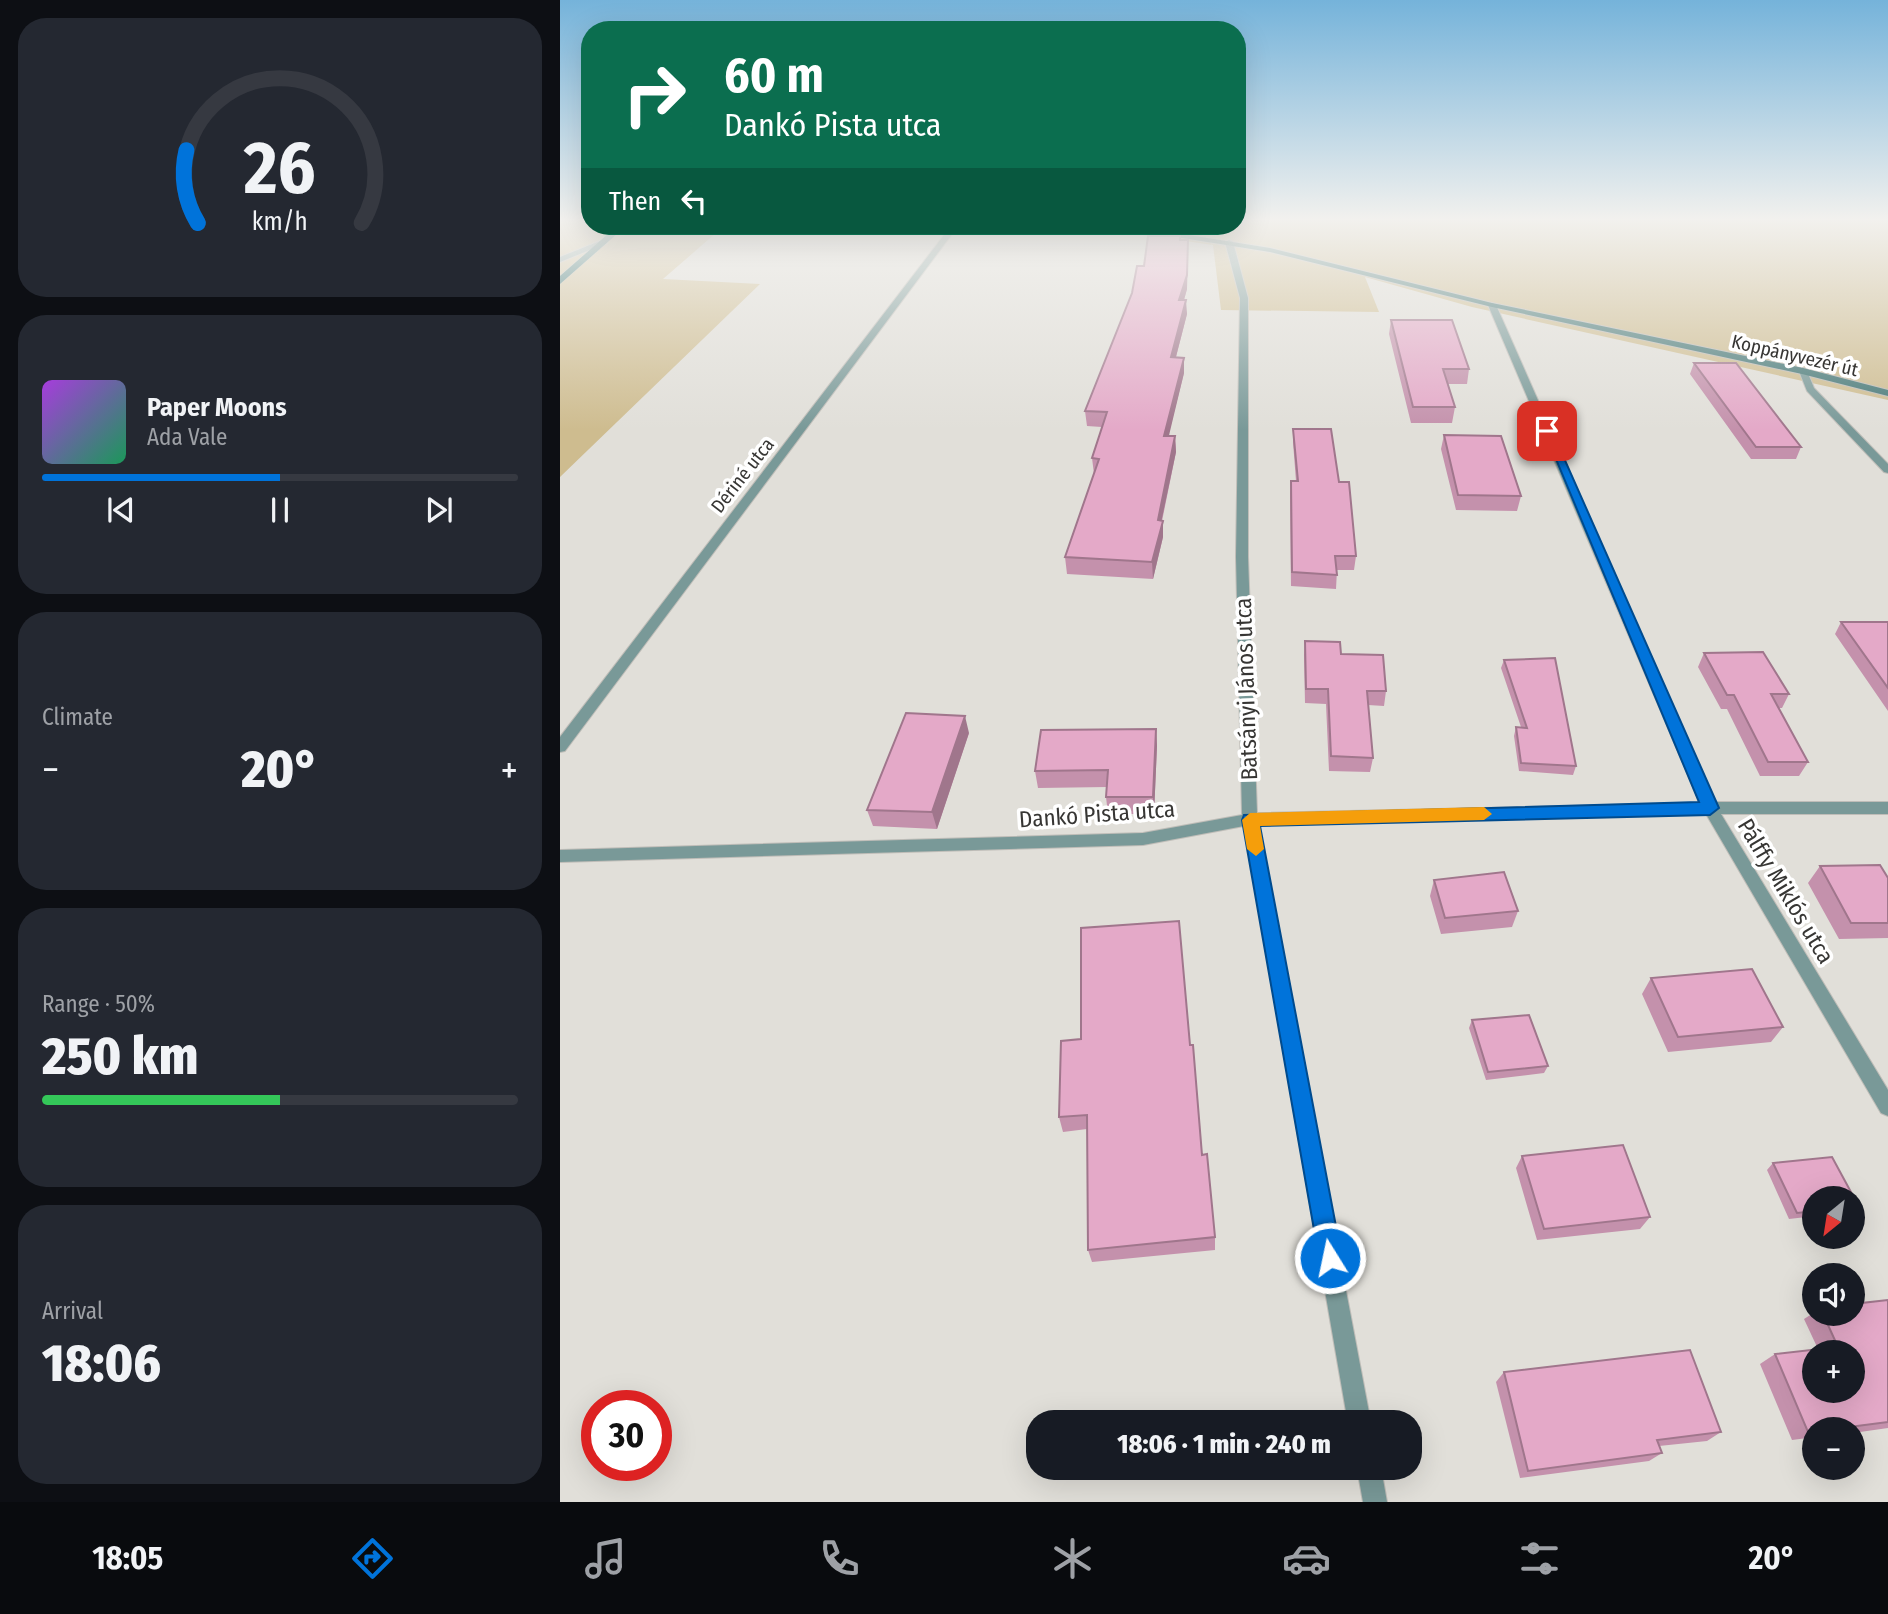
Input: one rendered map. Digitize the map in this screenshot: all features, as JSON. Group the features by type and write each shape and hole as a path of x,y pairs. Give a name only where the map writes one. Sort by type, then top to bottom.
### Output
{"street":[{"name":"Dériné utca","path":"560,747 906,289"},
{"name":"Batsányi János utca","path":"1242,289 1244,298 1242,557 1250,820 1358,1410"},
{"name":"Koppányvezér út","path":"1426,289 1803,371 1888,393"},
{"name":"Pálffy Miklós utca","path":"1492,305 1710,808 1888,1107"},
{"path":"1803,371 1810,389 1888,470"},
{"name":"Dankó Pista utca","path":"560,856 1143,839 1250,820 1710,808 1888,808"},
{"path":"1371,1480 1375,1502"}],"shaded area":[{"path":"560,289 755,289 560,477"},
{"path":"1218,289 1370,289 1379,312 1221,310"},
{"path":"1408,289 1888,289 1888,400 1472,307"}],"building":[{"path":"1133,289 1182,289 1179,300 1186,300 1171,357 1184,358 1164,436 1175,436 1158,520 1163,521 1152,562 1065,557 1099,459 1092,458 1107,412 1085,411"},
{"path":"1391,320 1452,320 1469,369 1443,369 1455,407 1413,407"},
{"path":"1694,363 1736,363 1801,447 1756,447"},
{"path":"1293,429 1331,429 1339,482 1349,482 1356,556 1335,556 1337,575 1292,572 1291,481 1298,481"},
{"path":"1444,435 1501,436 1521,496 1458,495"},
{"path":"1841,622 1888,622 1888,688"},
{"path":"1305,641 1340,642 1341,654 1383,655 1386,691 1367,691 1373,758 1331,756 1328,689 1306,689"},
{"path":"1763,652 1789,694 1771,694 1808,762 1768,762 1734,695 1727,695 1704,653"},
{"path":"1555,658 1576,766 1521,763 1516,727 1527,728 1504,660"},
{"path":"906,713 965,716 932,812 867,810"},
{"path":"1156,729 1153,797 1106,797 1108,770 1035,771 1041,730"},
{"path":"1880,865 1888,878 1888,923 1851,923 1820,866"},
{"path":"1504,872 1518,911 1445,918 1434,880"},
{"path":"1179,921 1202,1155 1207,1154 1215,1237 1088,1250 1087,1115 1059,1117 1061,1041 1081,1039 1081,928"},
{"path":"1752,969 1783,1027 1678,1037 1651,978"},
{"path":"1529,1015 1548,1066 1488,1072 1472,1020"},
{"path":"1623,1145 1650,1217 1544,1229 1522,1156"},
{"path":"1832,1157 1848,1186 1802,1186 1802,1212 1797,1213 1773,1163"},
{"path":"1888,1300 1888,1422 1865,1425 1865,1417 1802,1418 1775,1354 1802,1351 1802,1403 1865,1403 1865,1340 1835,1340 1828,1326 1865,1326 1865,1303"},
{"path":"1690,1350 1721,1432 1657,1440 1662,1453 1528,1471 1504,1372"}],"slow traffic":[{"path":"1256,849 1250,820 1484,814"}],"route":[{"path":"1330,1258 1250,820 1710,808 1547,431"}]}
